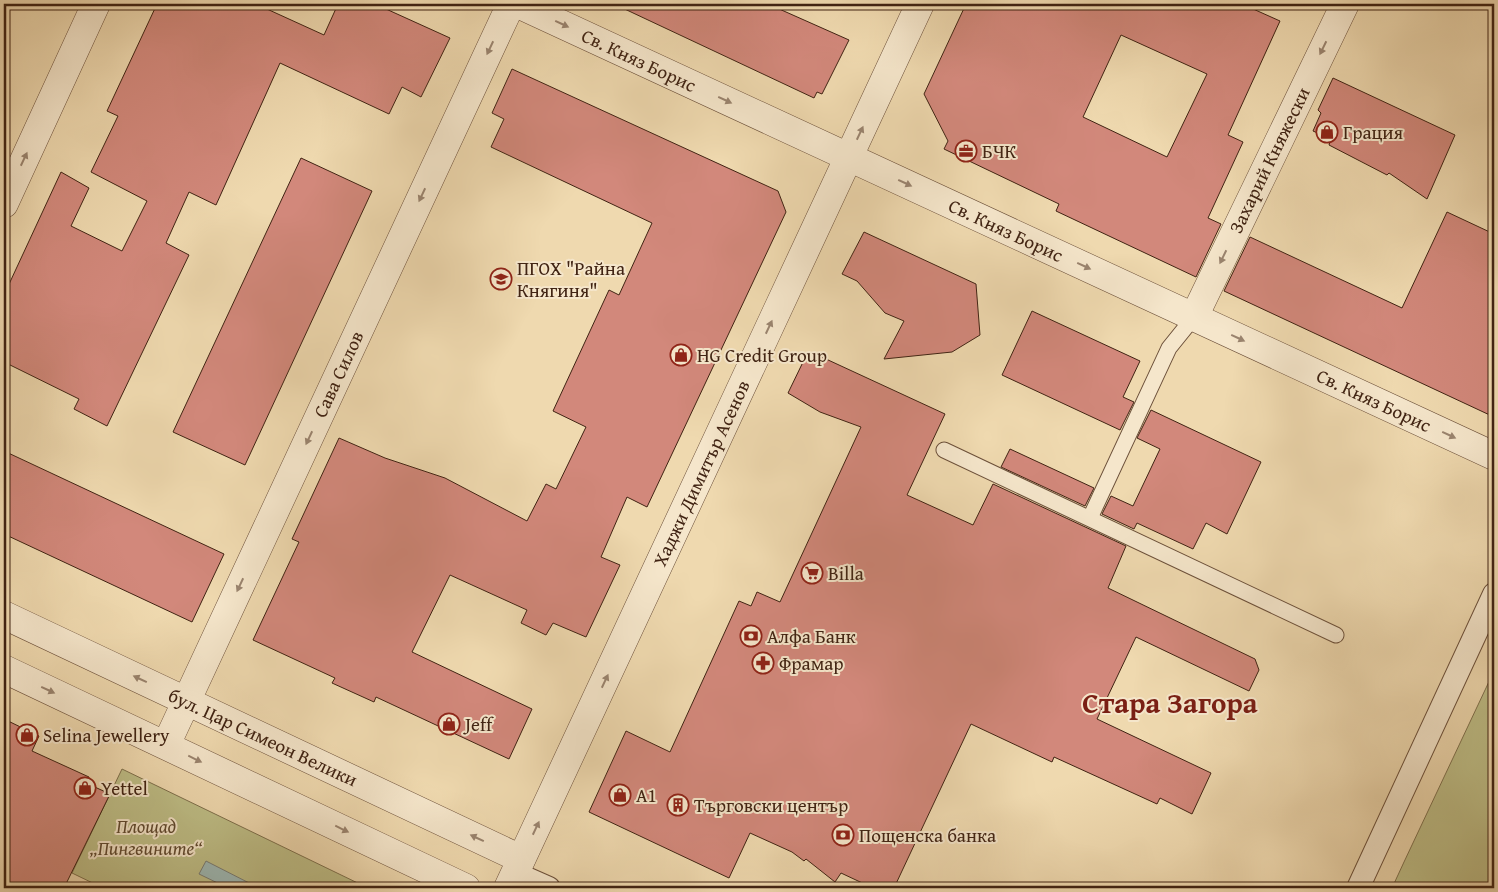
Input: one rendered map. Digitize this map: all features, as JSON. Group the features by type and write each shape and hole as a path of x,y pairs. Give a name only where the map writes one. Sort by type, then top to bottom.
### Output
{"street":[{"path":"4,204 96,4"},
{"name":"Сава Силов","path":"166,745 511,4"},
{"name":"Св. Княз Борис","path":"518,4 1494,456"},
{"name":"Хаджи Димитър Асенов","path":"515,873 920,4"},
{"name":"Захарий Княжески","path":"1194,317 1344,4"},
{"path":"1358,888 1494,594"},
{"name":"бул. Цар Симеон Велики","path":"4,615 186,700 515,873 549,888"},
{"path":"4,669 466,888"}],"lane":[{"path":"1090,518 1169,348 1194,317"},
{"path":"944,450 1336,635"}],"green space":[{"path":"1494,671 1494,888 1392,888 1404,862"},
{"name":"Площад „Пингвините“","path":"122,769 368,888 103,888 72,873"}],"water":[{"path":"206,861 259,888 228,888 199,874"}],"building":[{"path":"157,4 256,4 324,35 338,4 375,4 450,38 421,97 402,87 389,114 280,63 216,205 189,192 166,243 189,255 107,426 74,409 79,399 4,362 4,295 61,172 89,188 71,226 122,251 147,201 91,172 118,116 107,111"},
{"path":"614,4 768,4 849,40 822,94 817,92 814,98"},
{"path":"966,4 1242,4 1280,21 1228,135 1243,142 1208,218 1221,224 1196,277 1056,211 1059,204 944,149 948,141 924,94","holes":["1121,35 1207,74 1167,157 1083,117"]},
{"path":"512,69 778,191 786,212 647,507 627,497 601,557 620,565 586,637 553,623 546,635 521,623 527,610 450,575 412,652 532,709 509,759 376,697 374,702 332,683 335,678 253,640 299,542 292,539 339,438 385,458 445,478 527,521 546,484 556,489 586,427 553,411 609,290 619,295 652,223 491,147 504,119 492,113"},
{"path":"1333,78 1455,135 1427,199 1389,173 1387,175 1329,145 1331,139 1313,131 1321,113 1318,110"},
{"path":"301,158 372,191 245,465 173,432"},
{"path":"1447,212 1494,234 1494,417 1224,291 1250,237 1402,308"},
{"path":"864,232 976,284 980,335 952,352 884,359 904,321 885,313 857,281 842,274"},
{"path":"1032,311 1140,361 1123,397 1134,402 1120,430 1002,375"},
{"path":"813,353 945,414 907,495 973,525 993,484 1126,546 1108,588 1255,659 1259,670 1249,691 1136,637 1097,719 1211,773 1192,814 1160,798 1157,804 1054,757 1052,762 971,724 894,888 873,888 841,873 835,882 806,859 804,861 792,852 750,833 729,878 589,812 626,731 670,752 739,601 751,606 757,592 780,602 861,427 820,412 788,393 804,360 808,362"},
{"path":"1151,410 1261,462 1227,534 1206,523 1193,549 1137,523 1134,529 1102,514 1111,496 1133,506 1160,449 1137,438"},
{"path":"1010,449 1094,488 1085,506 1001,467"},
{"path":"4,451 224,554 192,622 4,534"},
{"path":"4,719 39,736 32,751 89,777 86,783 110,794 64,888 4,888"}],"place":[{"name":"Грация","path":"1327,132"},
{"name":"БЧК","path":"966,151"},
{"name":"ПГОХ \"Райна Княгиня\"","path":"501,279"},
{"name":"HG Credit Group","path":"681,355"},
{"name":"Billa","path":"812,573"},
{"name":"Алфа Банк","path":"751,636"},
{"name":"Фрамар","path":"763,663"},
{"name":"Jeff","path":"449,724"},
{"name":"Selina Jewellery","path":"27,735"},
{"name":"Yettel","path":"85,788"},
{"name":"A1","path":"620,795"},
{"name":"Търговски център","path":"678,805"},
{"name":"Пощенска банка","path":"843,835"}],"district":[{"name":"Стара Загора","path":"1170,703"}]}
